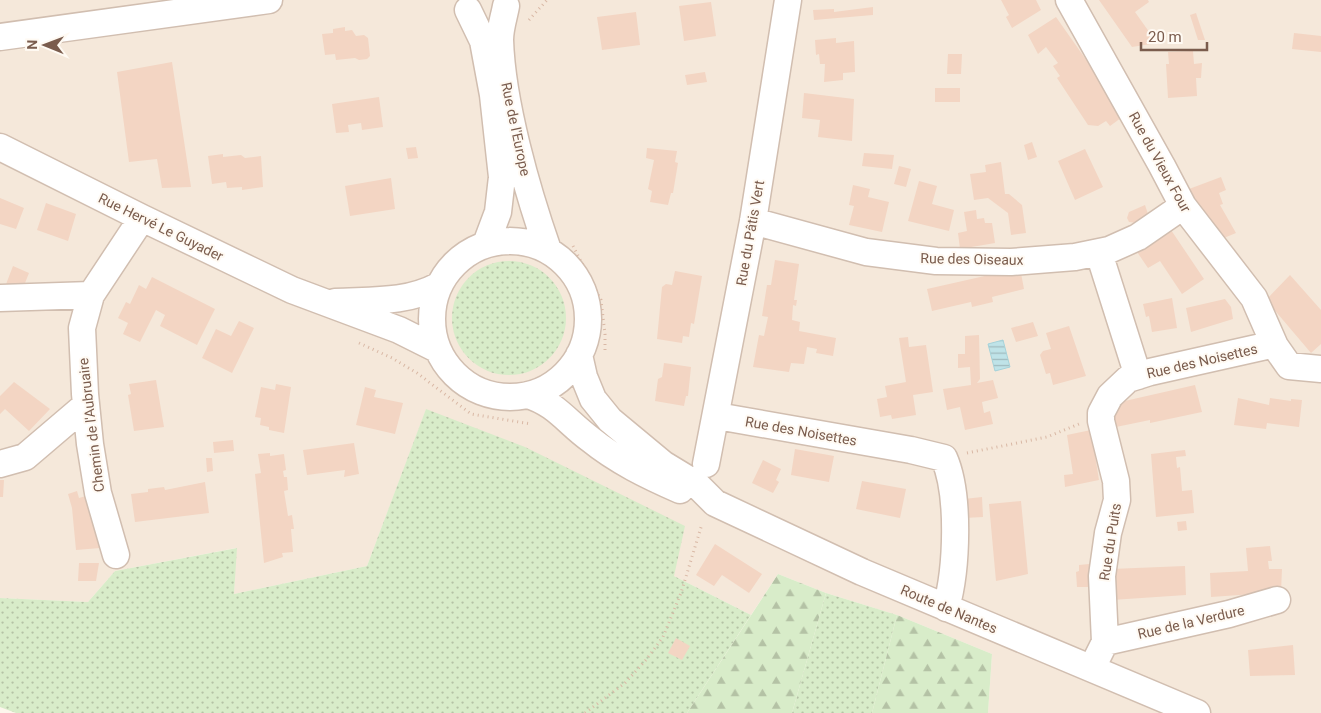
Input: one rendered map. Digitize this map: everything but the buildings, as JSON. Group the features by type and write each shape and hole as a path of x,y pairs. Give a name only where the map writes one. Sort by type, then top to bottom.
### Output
{"street":[{"path":"0,38 269,0"},
{"name":"Rue du Pâtis Vert","path":"706,464 717,416 753,221 788,0"},
{"name":"Rue du Vieux Four","path":"1069,0 1162,166 1182,206 1254,298 1275,346 1289,366 1321,369"},
{"path":"460,5 487,13 509,3"},
{"name":"Rue de l'Europe","path":"509,3 500,38 508,92 526,176 559,245"},
{"name":"Rue de l'Europe","path":"460,5 483,40 493,95 502,177 498,212 486,244"},
{"name":"Rue Hervé Le Guyader","path":"0,147 292,290 399,330 437,349"},
{"name":"Rue des Oiseaux","path":"753,221 866,252 936,261 1011,262 1075,257 1098,253 1138,237 1182,206"},
{"name":"Chemin de l'Aubruaire","path":"116,555 98,493 86,405 82,328 92,295 142,218"},
{"path":"514,241 559,245 564,262 577,278 585,296 588,323 586,336 592,354 549,387 528,395 506,398 484,393 465,383 448,368 437,349 432,328 432,306 438,286 450,268 466,253 486,244 514,241"},
{"path":"1098,253 1138,376"},
{"name":"Rue Hervé Le Guyader","path":"324,302 402,299 423,294 438,286"},
{"path":"0,298 92,295"},
{"name":"Rue des Noisettes","path":"1100,413 1110,396 1128,379 1266,346 1275,346"},
{"name":"Route de Nantes","path":"592,354 584,377 593,399 610,420 663,464 696,484 710,500"},
{"name":"Route de Nantes","path":"528,395 544,400 589,439 624,463 692,495 710,500 862,572 1197,713"},
{"path":"0,464 25,457 86,405"},
{"name":"Rue du Puits","path":"1092,668 1105,642 1102,576 1108,533 1117,500 1116,481 1100,413"},
{"name":"Rue des Noisettes","path":"717,416 911,450 944,458"},
{"path":"944,458 951,473 954,500 953,572 946,608"},
{"name":"Rue de la Verdure","path":"1105,642 1238,612 1277,600"}],"path":[{"path":"528,21 547,0"},
{"path":"559,245 601,300 606,334 592,354"},
{"path":"944,458 1047,437 1100,413"},
{"path":"585,713 625,682 646,660 663,638 681,593 710,500"}],"shaded area":[{"path":"0,0 1321,0 1321,713 988,713 992,654 897,615 826,593 778,574 751,615 674,576 426,410 367,566 234,594 236,548 115,571 88,602 0,598"}],"green space":[{"path":"509,261 531,265 549,278 562,296 566,318 562,340 549,358 531,371 509,375 487,371 469,358 456,340 452,318 456,296 469,278 487,265"},
{"path":"426,409 525,447 685,526 674,576 751,615 687,713 16,713 0,707 0,598 88,602 115,571 237,548 234,594 367,566"},
{"path":"778,574 826,593 792,713 687,713"},
{"path":"826,593 897,615 872,713 792,713"},
{"path":"897,615 992,654 988,713 872,713"}],"water":[{"path":"1003,340 1010,367 995,371 988,344"}]}
